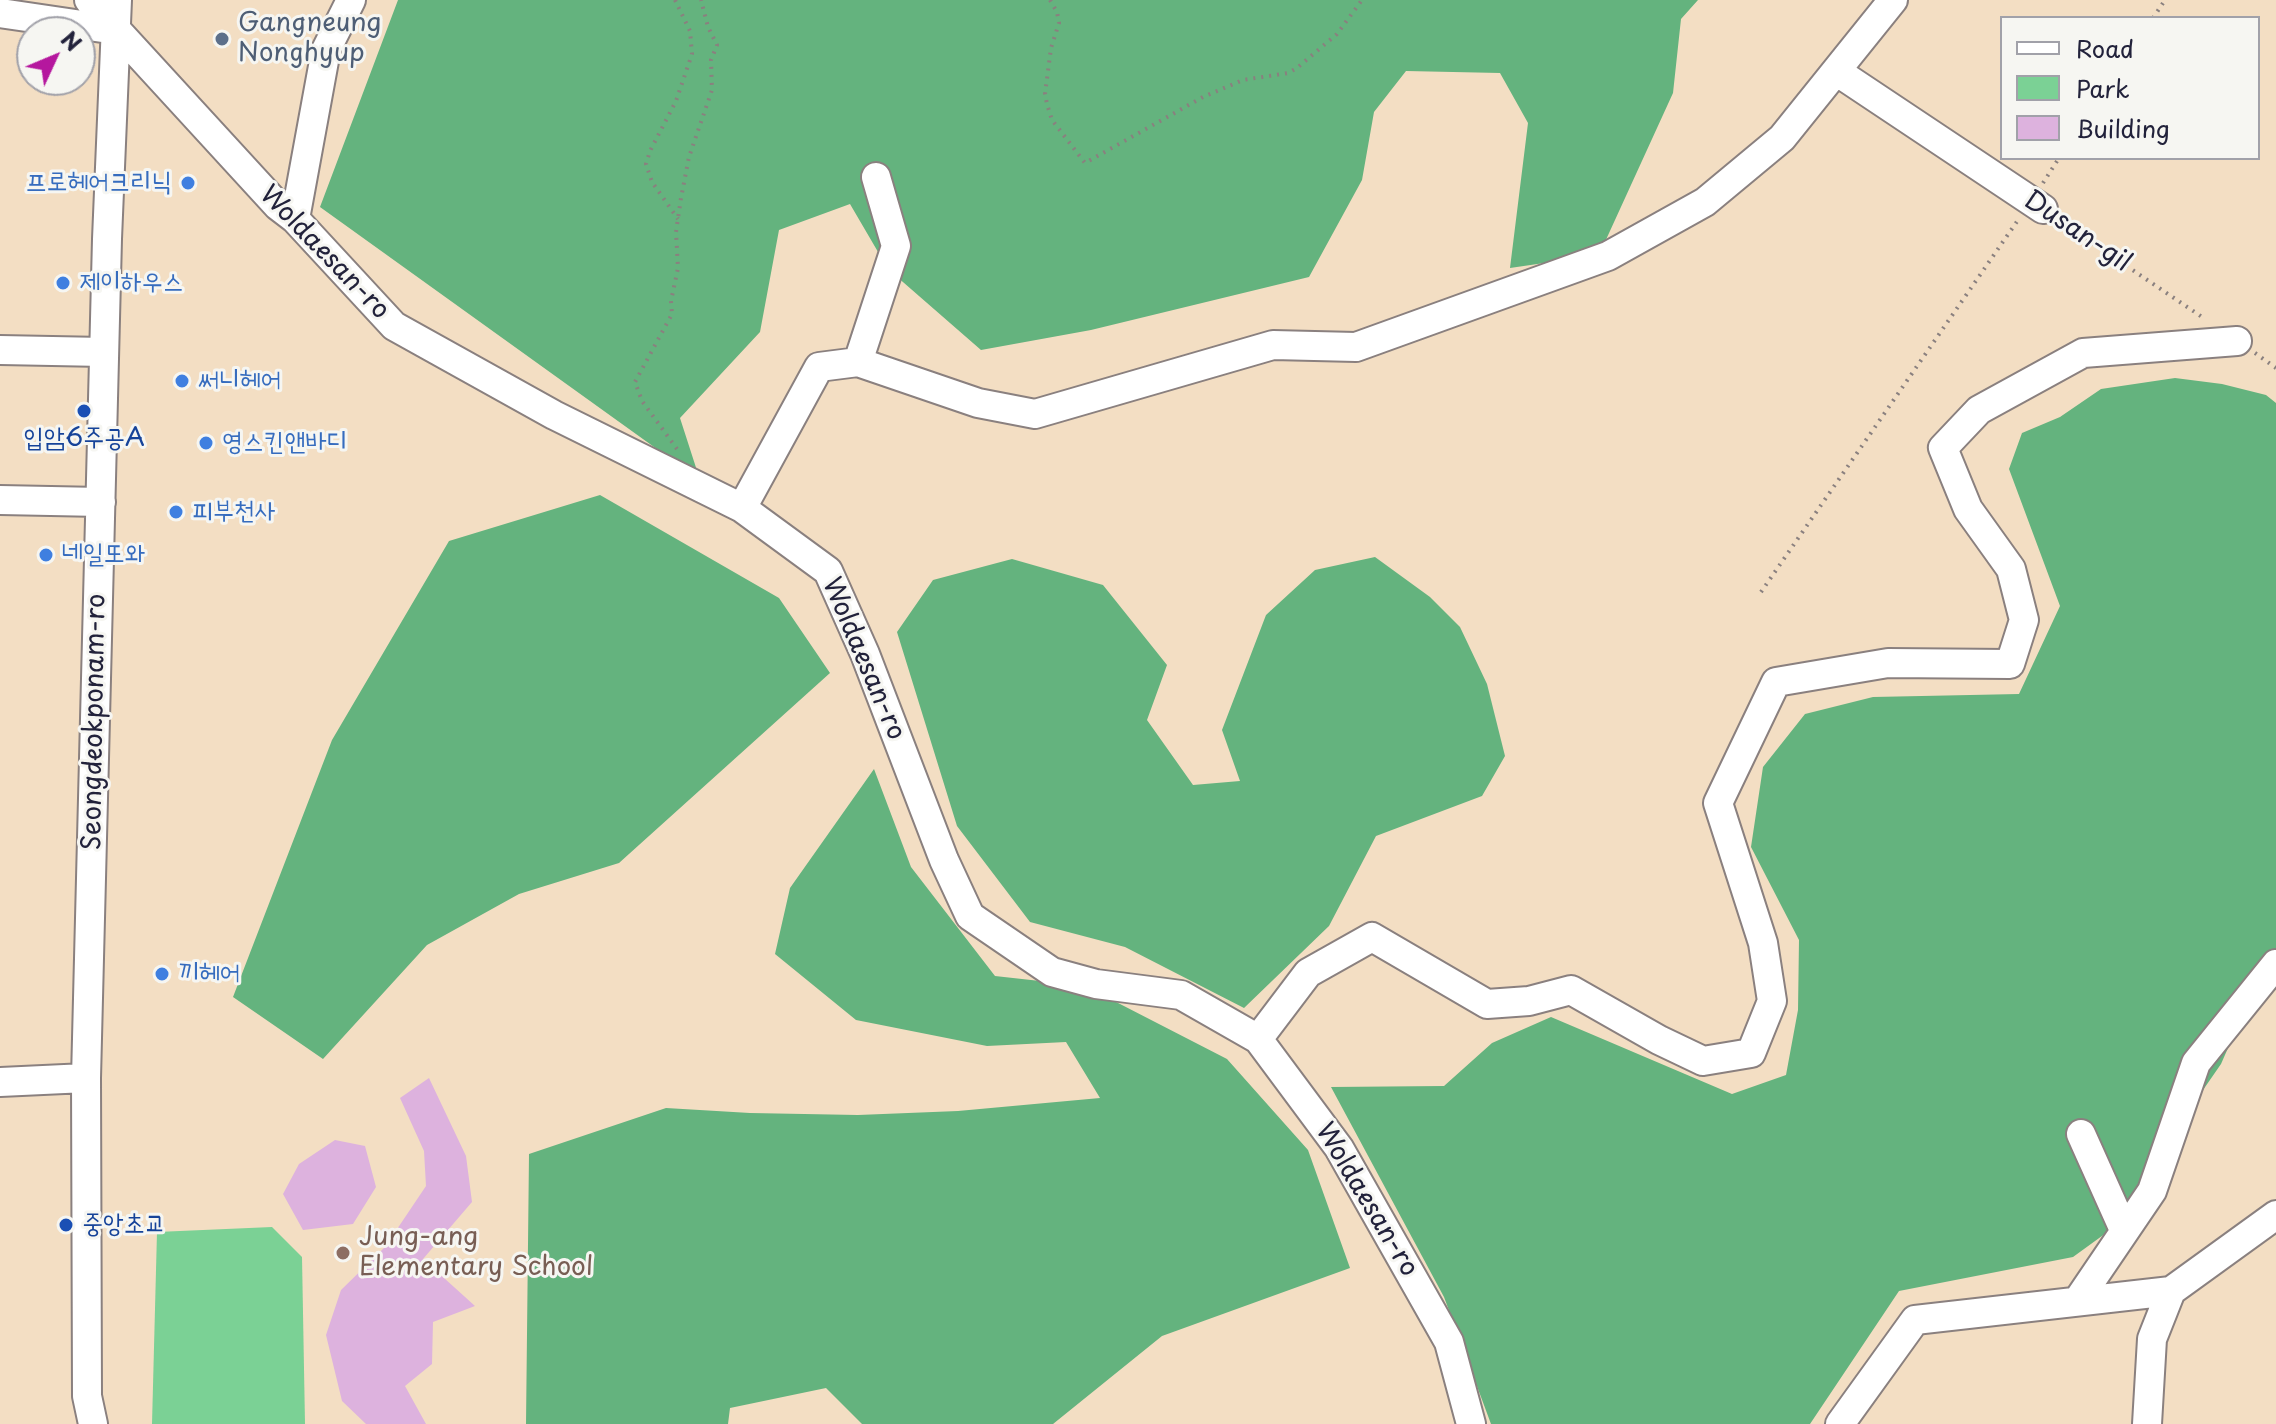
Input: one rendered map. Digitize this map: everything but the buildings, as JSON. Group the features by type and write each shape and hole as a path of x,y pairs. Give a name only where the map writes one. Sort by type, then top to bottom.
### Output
{"street":[{"name":"Woldaesan-ro","path":"89,0 278,206 295,219 394,326 554,415 742,508 828,571 865,654 944,860 970,916 1052,972 1096,984 1181,995 1258,1039 1339,1148 1449,1342 1471,1424"},
{"name":"Seongdeokponam-ro","path":"87,1396 86,1078 104,352 117,0"},
{"path":"295,219 326,50 351,0"},
{"path":"742,508 819,367 858,362 978,403 1035,414 1273,345 1356,347 1608,256 1705,202 1782,138 1893,0"},
{"path":"0,13 116,30"},
{"name":"Dusan-gil","path":"1836,71 2037,205"},
{"path":"858,362 896,246 876,177"},
{"path":"1258,1039 1308,973 1372,937 1487,1004 1529,1001 1571,990 1703,1061 1751,1053 1772,1001 1763,943 1718,803 1776,682 1888,663 2010,664 2024,620 2011,569 1968,509 1943,448 1979,410 2083,353 2237,341"},
{"path":"0,350 104,352"},
{"path":"0,500 101,502"},
{"path":"2078,1300 2152,1191 2196,1063 2276,964"},
{"path":"0,1082 86,1078"},
{"path":"2081,1134 2124,1230"},
{"path":"1840,1424 1915,1320 2171,1291 2276,1215"},
{"path":"2147,1424 2152,1339 2171,1291"},
{"path":"78,1424 87,1396"},
{"path":"87,1396 93,1424"}],"path":[{"path":"675,0 690,31 692,54 676,101 646,164 652,182 678,219"},
{"path":"695,485 691,464 669,440 642,401 635,382 672,314 671,301 678,268 678,219 689,157 712,90 711,60 717,45 708,27 701,0"},
{"path":"1050,0 1059,23 1051,48 1045,94 1047,104 1052,120 1085,163 1203,97 1243,80 1288,73 1297,68 1337,34 1362,0"},
{"path":"1761,592 2037,205 2058,160"},
{"name":"Dusan-gil","path":"2037,205 2276,368"}],"green space":[{"path":"398,0 1698,0 1681,19 1673,93 1599,255 1510,268 1528,123 1500,73 1406,71 1374,112 1362,180 1309,277 1091,330 981,350 888,269 850,204 779,230 760,332 680,418 700,480 320,207"},
{"path":"2175,378 2222,384 2266,395 2276,403 2276,978 2249,1000 2221,1064 2185,1116 2164,1191 2073,1257 1899,1291 1810,1424 1491,1424 1444,1297 1331,1087 1444,1086 1492,1043 1551,1017 1732,1094 1786,1075 1798,1010 1799,940 1751,847 1763,767 1805,714 1873,697 2019,694 2060,606 2009,469 2022,433 2060,417 2101,389"},
{"path":"600,495 779,598 830,673 619,863 519,894 427,945 323,1059 233,997 332,740 449,541"},
{"path":"1375,557 1430,597 1460,627 1487,684 1505,756 1482,796 1376,836 1329,926 1244,1008 1125,947 1030,922 957,826 897,632 933,580 1012,559 1103,585 1167,665 1147,720 1193,785 1240,781 1222,730 1266,615 1315,570"},
{"path":"874,769 911,867 995,976 1085,986 1227,1059 1308,1150 1350,1268 1162,1336 1053,1424 862,1424 826,1388 730,1408 728,1424 526,1424 529,1154 666,1108 858,1115 958,1111 1100,1098 1066,1042 987,1046 856,1020 775,954 790,888"},
{"path":"272,1227 302,1257 305,1424 152,1424 157,1232"}],"place":[{"name":"Gangneung Nonghyup","path":"222,39"},
{"name":"프로헤어크리닉","path":"188,183"},
{"name":"제이하우스","path":"63,283"},
{"name":"써니헤어","path":"182,381"},
{"name":"입암6주공A","path":"84,411"},
{"name":"영스킨앤바디","path":"206,443"},
{"name":"피부천사","path":"176,512"},
{"name":"네일또와","path":"46,555"},
{"name":"끼헤어","path":"162,974"},
{"name":"중앙초교","path":"66,1225"},
{"name":"Jung-ang Elementary School","path":"343,1253"}]}
